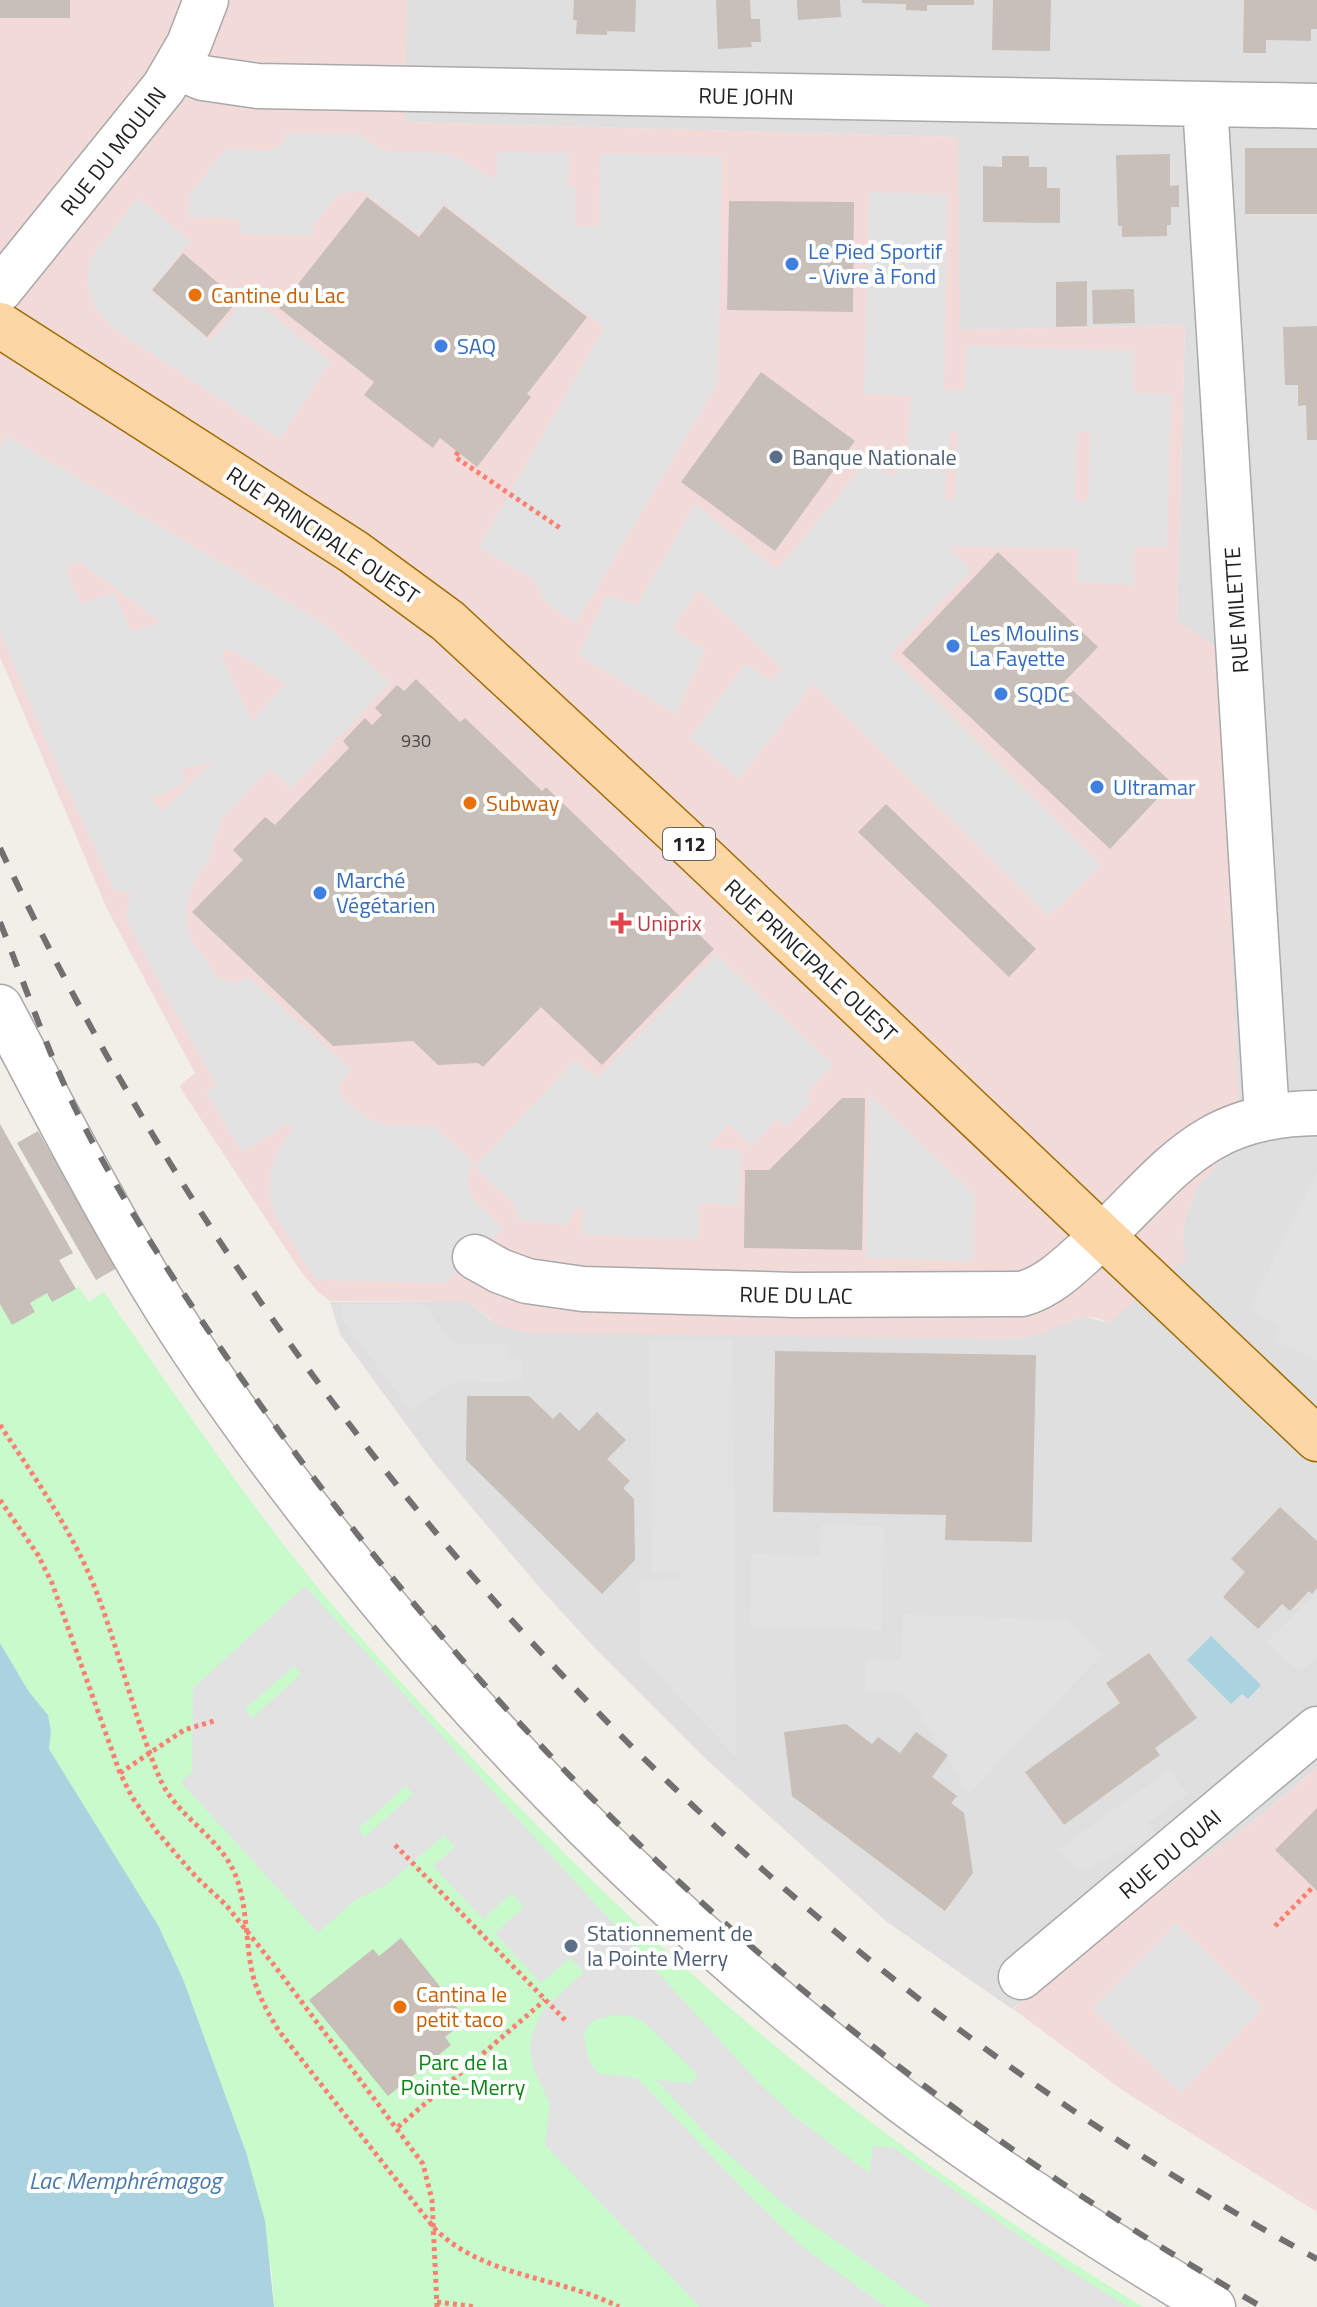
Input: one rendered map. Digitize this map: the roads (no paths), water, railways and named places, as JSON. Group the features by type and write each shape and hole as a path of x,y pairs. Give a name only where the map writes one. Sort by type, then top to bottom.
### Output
{"main road":[{"name":"RUE PRINCIPALE OUEST","path":"0,325 354,552 448,621 691,846 1317,1439"}],"street":[{"name":"RUE DU MOULIN","path":"0,290 113,153 177,67 206,0"},
{"name":"RUE JOHN","path":"177,67 203,78 258,86 1317,106"},
{"name":"RUE MILETTE","path":"1205,104 1267,1117"},
{"path":"0,1007 145,1273 221,1390 369,1588 449,1682 533,1773 621,1861 712,1945 904,2102 1043,2200 1213,2307"},
{"name":"RUE DU LAC","path":"475,1257 527,1281 583,1289 780,1295 1006,1296 1037,1290 1050,1282 1103,1236 1176,1163 1208,1138 1239,1123 1317,1113"},
{"name":"RUE DU QUAI","path":"1021,1977 1317,1729"}],"water":[{"path":"1211,1636 1261,1685 1248,1699 1242,1694 1231,1704 1187,1660"},
{"name":"Lac Memphrémagog","path":"0,1643 29,1692 48,1715 51,1731 49,1749 158,1925 183,1979 246,2152 265,2221 274,2307 0,2307"}],"railway":[{"path":"0,848 112,1066 242,1274 387,1472 546,1658 720,1831 907,1990 1106,2133 1317,2259"},
{"path":"0,922 50,1050 84,1126 126,1202 172,1275 269,1417 372,1553 481,1681 596,1802 717,1916 844,2024 977,2124 1117,2219 1262,2307"}],"place":[{"name":"Le Pied Sportif - Vivre à Fond","path":"792,264"},
{"name":"Cantine du Lac","path":"195,295"},
{"name":"SAQ","path":"441,346"},
{"name":"Banque Nationale","path":"776,457"},
{"name":"Les Moulins La Fayette","path":"953,646"},
{"name":"SQDC","path":"1001,694"},
{"name":"Ultramar","path":"1097,787"},
{"name":"Subway","path":"470,803"},
{"name":"Marché Végétarien","path":"320,893"},
{"name":"Uniprix","path":"621,923"},
{"name":"Stationnement de la Pointe Merry","path":"571,1946"},
{"name":"Cantina le petit taco","path":"400,2007"}],"park label":[{"name":"Parc de la Pointe-Merry","path":"463,2074"}]}
